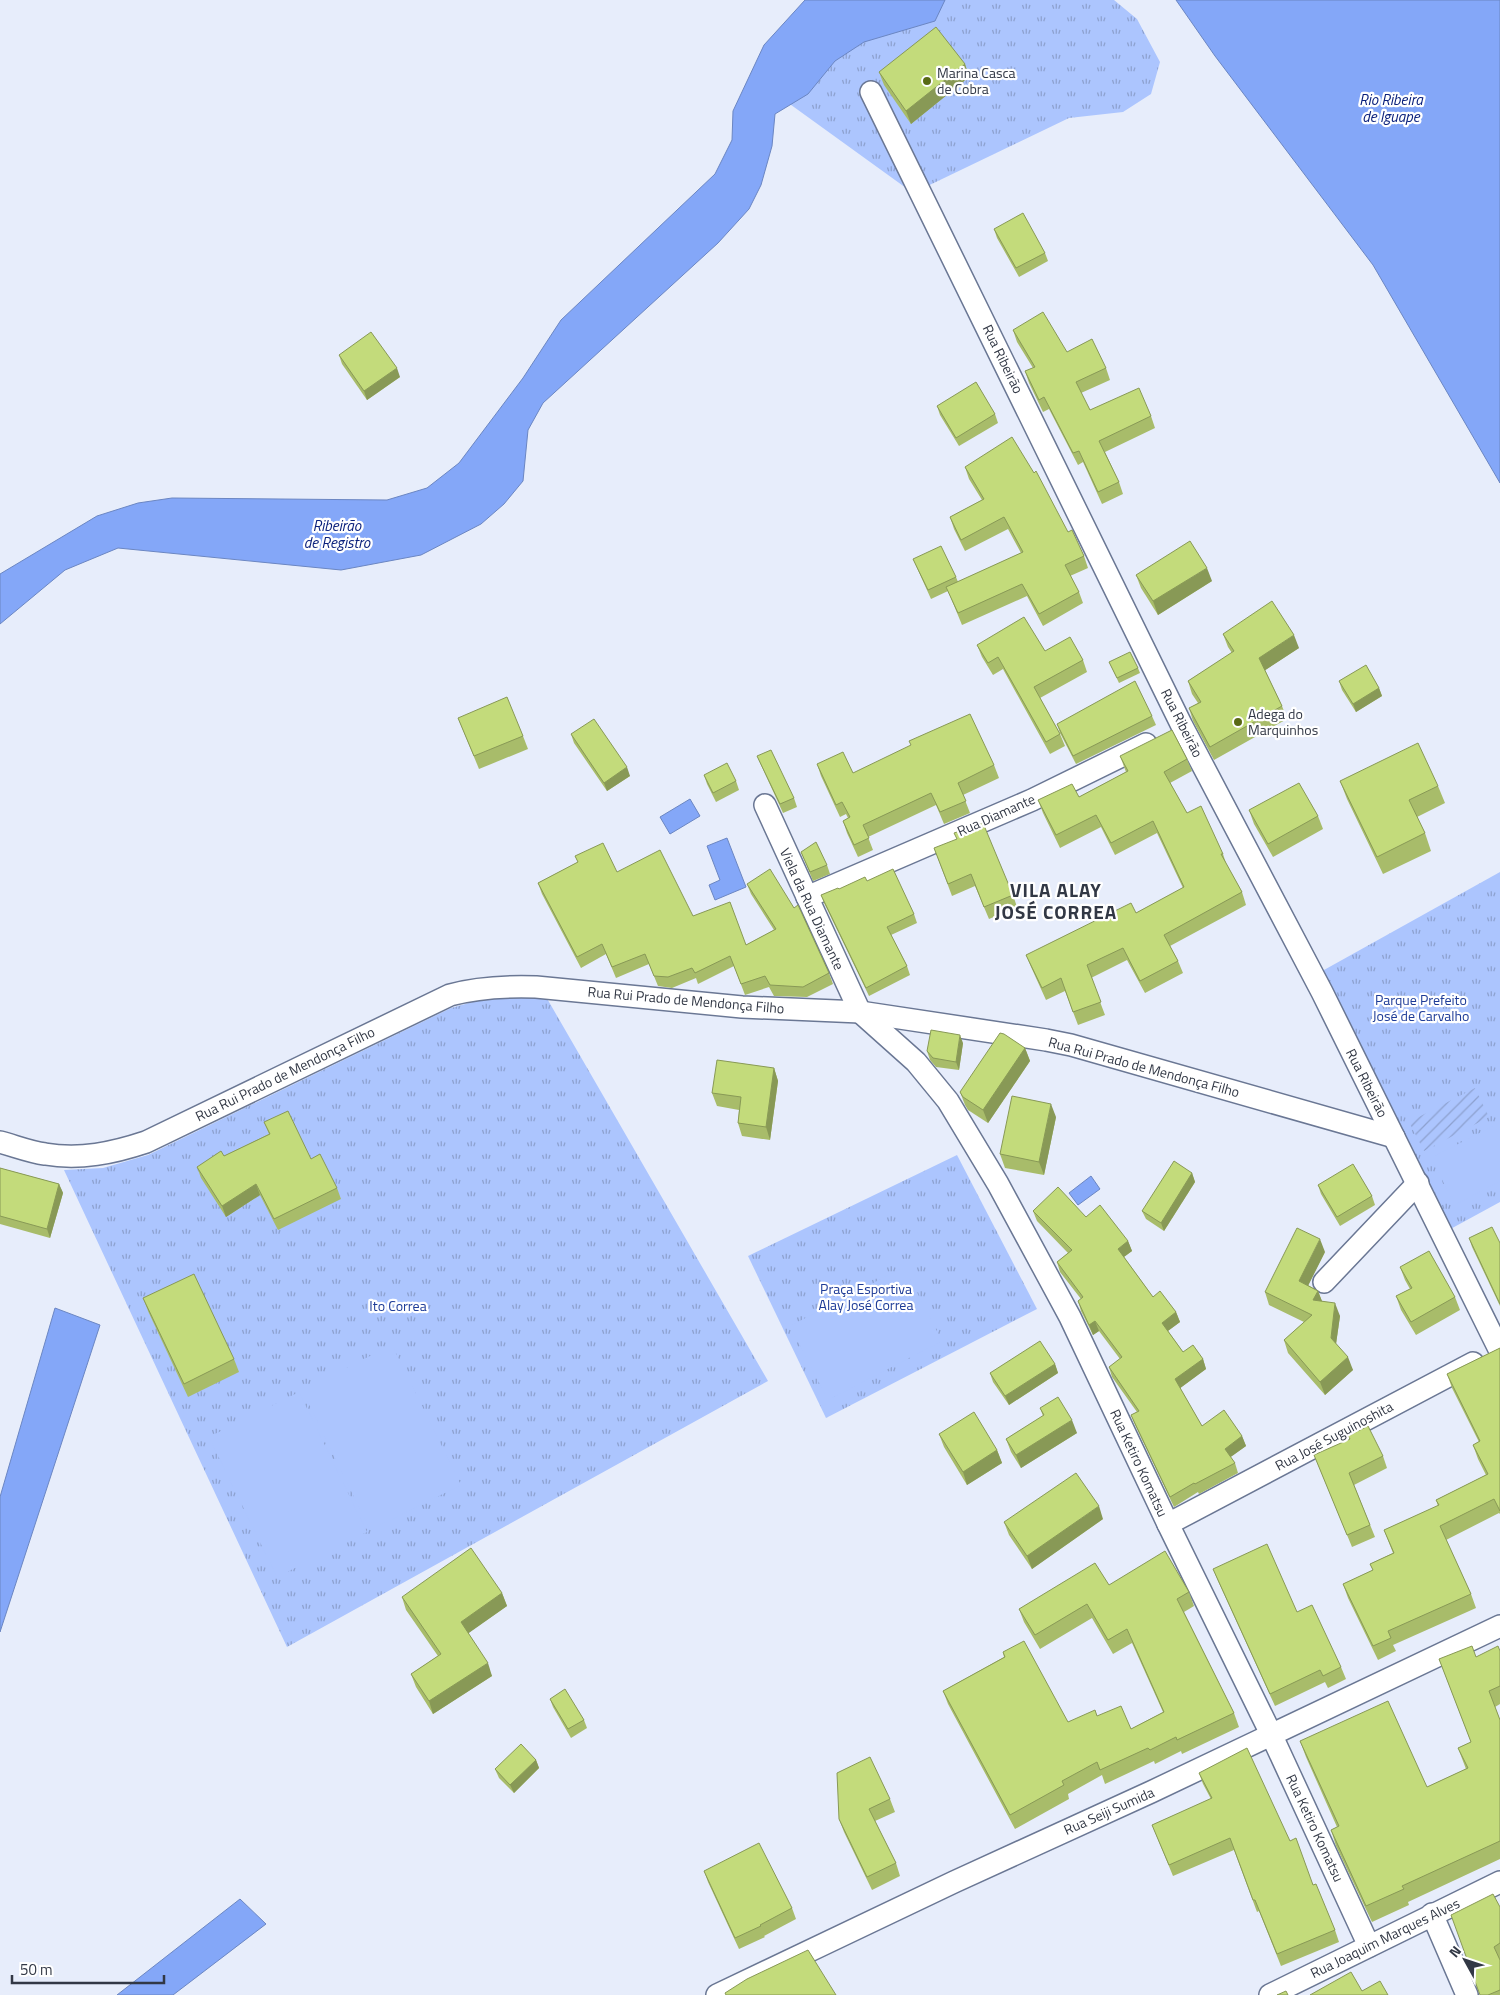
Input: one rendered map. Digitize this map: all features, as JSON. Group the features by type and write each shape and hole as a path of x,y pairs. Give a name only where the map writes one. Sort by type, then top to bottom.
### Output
{"street":[{"name":"Rua Ribeirão","path":"872,92 1182,726 1318,986 1499,1349"},
{"name":"Rua Diamante","path":"807,897 1032,800 1182,726"},
{"name":"Viela da Rua Diamante","path":"765,805 860,1012"},
{"name":"Rua Rui Prado de Mendonça Filho","path":"0,1142 43,1154 62,1156 86,1156 118,1151 146,1142 441,999 474,988 506,986 536,987 742,1007 860,1012 1015,1035 1071,1045 1394,1137"},
{"name":"Rua Ketiro Komatsu","path":"860,1012 916,1062 938,1088 948,1101 998,1184 1070,1317 1168,1524 1271,1734 1369,1946"},
{"path":"1324,1282 1418,1184"},
{"name":"Rua José Suguinoshita","path":"1168,1524 1499,1349"},
{"name":"Rua Seiji Sumida","path":"717,1995 1500,1626"},
{"name":"Rua Joaquim Marques Alves","path":"1270,1995 1500,1882"},
{"path":"1432,1914 1467,1995"}],"green space":[{"path":"873,0 1114,0 1137,19 1160,62 1151,94 1123,112 1069,118 913,193 769,89"},
{"name":"Parque Prefeito José de Carvalho","path":"1500,872 1500,1202 1445,1232 1315,975"},
{"name":"Ito Correa","path":"515,995 545,995 768,1381 287,1647 64,1170 103,1168 148,1155 451,1008 483,999"},
{"path":"1475,1088 1489,1117 1424,1151 1409,1122"},
{"path":"1497,1124 1500,1130 1500,1181 1455,1205 1431,1158"},
{"name":"Praça Esportiva Alay José Correa","path":"957,1155 1037,1309 826,1418 748,1256"},
{"path":"904,1267 942,1341 828,1400 790,1326"},
{"path":"392,1345 461,1485 370,1530 302,1390"},
{"path":"299,1392 367,1532 277,1577 209,1437"}],"water":[{"name":"Ribeirão de Registro","path":"805,0 945,0 935,21 864,42 835,61 808,94 775,114 772,146 761,185 749,209 718,243 543,403 528,430 523,481 504,504 481,524 421,555 341,570 118,548 65,570 0,624 0,574 97,516 138,503 172,498 387,500 427,488 459,463 523,378 561,320 715,174 732,140 733,111 764,45"},
{"name":"Rio Ribeira de Iguape","path":"1176,0 1500,0 1500,483 1373,265 1215,56"},
{"path":"690,799 700,816 670,834 660,817"},
{"path":"727,838 746,887 715,900 709,885 720,880 707,846"},
{"path":"1091,1176 1100,1189 1078,1205 1069,1193"},
{"path":"55,1308 100,1325 0,1632 0,1497"},
{"path":"240,1899 266,1924 173,1995 117,1995"}],"building":[{"name":"Marina Casca de Cobra","path":"936,27 965,64 906,111 879,72"},
{"path":"1023,213 1045,253 1016,268 994,229"},
{"path":"1043,312 1067,352 1092,339 1106,368 1076,382 1090,410 1139,388 1151,416 1099,441 1119,482 1098,492 1079,451 1073,453 1044,397 1039,400 1025,371 1035,367 1013,330"},
{"path":"371,332 397,368 364,391 339,355"},
{"path":"976,382 995,414 956,438 937,406"},
{"path":"1012,437 1034,473 1036,471 1068,532 1072,530 1084,556 1065,565 1079,592 1039,614 1022,584 958,613 946,587 1023,552 1004,517 961,540 950,517 984,499 965,467"},
{"path":"1190,541 1207,568 1153,601 1136,575"},
{"path":"941,546 956,577 928,590 913,559"},
{"path":"1272,601 1294,635 1259,658 1282,706 1210,747 1189,708 1201,702 1188,681 1234,651 1223,634"},
{"path":"1024,617 1045,651 1070,637 1083,660 1034,687 1060,734 1046,742 998,657 988,663 977,645"},
{"path":"1130,652 1138,668 1117,678 1109,662"},
{"path":"1366,665 1379,688 1353,704 1339,681"},
{"path":"1135,681 1152,716 1073,756 1057,724"},
{"path":"507,697 523,736 474,756 458,718"},
{"path":"970,714 994,765 958,783 966,801 940,812 931,793 863,825 869,838 854,845 843,821 850,817 842,802 836,805 817,764 843,752 853,773 911,745 909,741"},
{"path":"594,719 627,767 604,783 571,734"},
{"path":"1172,730 1187,759 1164,772 1187,813 1201,806 1223,854 1221,854 1242,892 1164,935 1178,961 1140,981 1123,948 1087,965 1101,1002 1073,1012 1061,978 1042,988 1026,955 1131,903 1136,913 1184,887 1153,821 1111,843 1096,815 1056,835 1038,800 1072,784 1079,797 1128,771 1120,756"},
{"path":"1418,743 1438,786 1409,800 1425,833 1377,857 1340,781"},
{"path":"771,750 794,798 780,804 757,756"},
{"path":"727,763 736,781 713,793 704,775"},
{"path":"1299,783 1318,816 1268,844 1249,810"},
{"path":"983,823 1013,895 984,907 971,874 948,884 934,848 957,839 954,833"},
{"path":"816,842 827,865 810,872 801,852"},
{"path":"603,843 617,872 660,850 693,916 730,902 746,945 776,929 747,884 770,869 794,908 798,905 829,973 803,987 770,985 765,976 741,984 730,956 695,973 692,968 668,977 654,976 645,954 612,967 602,944 577,957 538,883 578,862 575,856"},
{"path":"893,869 914,914 887,927 907,966 866,988 821,895 865,877 867,881"},
{"path":"931,1030 960,1035 956,1062 933,1058 927,1051"},
{"path":"1000,1033 1025,1048 983,1110 963,1097 960,1092"},
{"path":"717,1060 774,1068 766,1127 738,1123 741,1097 712,1093"},
{"path":"1012,1096 1051,1104 1039,1162 1000,1154"},
{"path":"288,1111 311,1159 320,1154 337,1188 274,1219 256,1184 222,1206 197,1167 221,1151 224,1156 270,1134 264,1122"},
{"path":"1174,1161 1192,1173 1161,1223 1142,1211"},
{"path":"1353,1164 1372,1196 1337,1217 1318,1185"},
{"path":"0,1168 59,1184 47,1229 0,1216"},
{"path":"1058,1187 1086,1217 1100,1205 1128,1241 1118,1249 1153,1297 1160,1291 1176,1312 1162,1323 1183,1352 1193,1345 1203,1359 1175,1379 1202,1426 1224,1410 1242,1436 1225,1449 1235,1463 1170,1497 1131,1415 1139,1411 1109,1367 1122,1357 1095,1321 1089,1325 1078,1301 1083,1297 1057,1262 1072,1250 1033,1211"},
{"path":"1492,1227 1500,1243 1500,1304 1469,1238"},
{"path":"1297,1228 1320,1239 1299,1281 1318,1291 1313,1300 1335,1303 1331,1338 1348,1357 1320,1382 1284,1340 1312,1315 1265,1292"},
{"path":"1429,1251 1455,1297 1411,1322 1396,1296 1412,1288 1400,1267"},
{"path":"194,1274 234,1359 184,1384 143,1298"},
{"path":"1040,1341 1055,1364 1005,1396 990,1373"},
{"path":"1500,1348 1500,1511 1494,1499 1440,1526 1471,1594 1388,1631 1391,1638 1373,1646 1343,1584 1373,1570 1370,1564 1394,1553 1384,1530 1439,1505 1436,1500 1488,1474 1473,1445 1480,1441 1447,1374"},
{"path":"1058,1397 1072,1420 1016,1455 1006,1439 1044,1415 1040,1408"},
{"path":"974,1412 997,1450 963,1472 939,1434"},
{"path":"1368,1426 1383,1456 1349,1473 1370,1525 1347,1535 1314,1455 1350,1439 1348,1436"},
{"path":"1076,1473 1099,1506 1027,1556 1004,1522"},
{"path":"1267,1544 1297,1612 1312,1605 1341,1667 1323,1676 1320,1670 1270,1694 1213,1569"},
{"path":"471,1548 502,1593 461,1622 488,1663 429,1701 411,1674 441,1654 402,1597"},
{"path":"1165,1551 1189,1592 1177,1599 1234,1713 1177,1740 1176,1737 1150,1750 1148,1748 1100,1770 1097,1762 1062,1781 1064,1785 1010,1815 943,1691 1005,1657 1003,1652 1024,1641 1068,1722 1095,1710 1097,1716 1121,1706 1131,1729 1164,1712 1127,1629 1108,1640 1087,1604 1035,1635 1019,1609 1095,1563 1109,1585"},
{"path":"1472,1646 1476,1657 1498,1646 1500,1651 1500,1686 1489,1691 1500,1720 1500,1841 1402,1886 1404,1889 1366,1906 1331,1830 1339,1826 1300,1741 1388,1701 1427,1787 1468,1768 1458,1748 1471,1742 1439,1659"},
{"path":"565,1689 584,1720 568,1729 550,1699"},
{"path":"521,1744 536,1760 510,1785 495,1769"},
{"path":"1247,1748 1290,1841 1296,1838 1313,1885 1316,1884 1335,1930 1277,1954 1255,1900 1253,1900 1230,1838 1169,1865 1152,1825 1212,1798 1199,1773"},
{"path":"870,1757 890,1799 869,1809 896,1863 867,1877 839,1819 837,1773"},
{"path":"759,1843 792,1908 735,1938 704,1871"},
{"path":"1493,1894 1500,1907 1500,1943 1494,1947 1500,1960 1500,1990 1488,1995 1480,1995 1451,1915"},
{"path":"808,1950 836,1995 726,1995 725,1993 747,1979"},
{"path":"1351,1972 1362,1991 1380,1981 1388,1995 1310,1995"},
{"path":"1286,1991 1288,1995 1277,1995"}],"place":[{"name":"Marina Casca de Cobra","path":"927,81"},
{"name":"Adega do Marquinhos","path":"1238,722"}],"district":[{"name":"VILA ALAY JOSÉ CORREA","path":"1056,901"}]}
